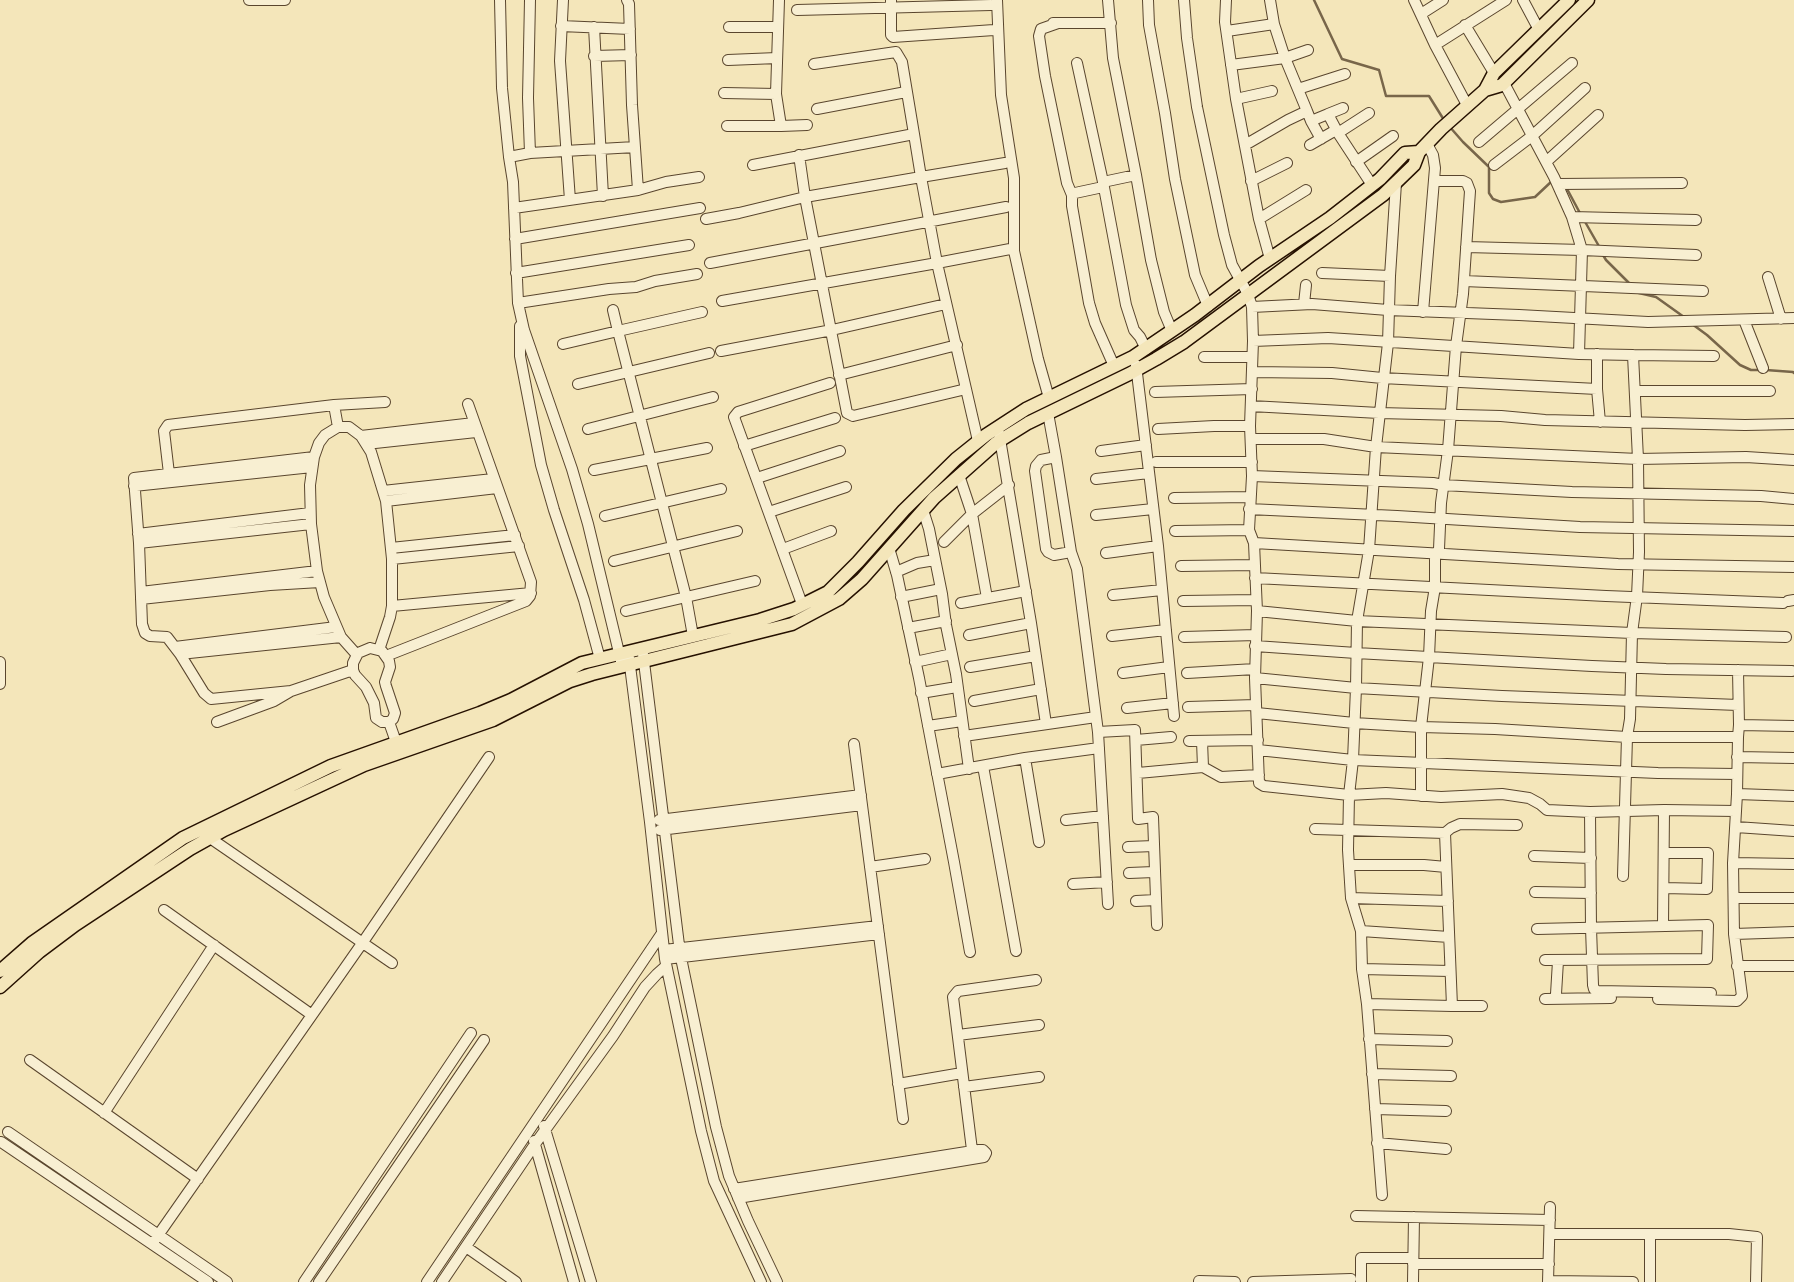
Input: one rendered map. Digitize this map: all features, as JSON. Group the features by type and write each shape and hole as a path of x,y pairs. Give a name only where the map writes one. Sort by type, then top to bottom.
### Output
{"main road":[{"path":"1485,90 1502,85 1588,0"},
{"path":"643,655 693,636 760,620 828,592 911,504 956,459 978,441 1028,423 1137,370 1184,342 1396,183 1414,165 1423,148 1441,128 1485,90 1494,73 1566,1"},
{"path":"0,987 39,952 75,925 190,849 364,765 493,720 570,681 592,674 625,659 792,624 839,600 862,579 923,510 1026,409 1134,357 1330,218 1372,185 1405,154 1423,148"},
{"path":"0,971 32,944 85,906 183,838 205,826 331,766 480,713 511,700 582,663 600,659 625,659"}],"street":[{"path":"249,0 285,0"},
{"path":"500,0 502,88 513,182 516,273 521,318 572,469 625,659 651,826 665,958 701,1131 714,1181 761,1282"},
{"path":"530,0 528,115 530,153"},
{"path":"563,0 560,61 570,200"},
{"path":"627,0 629,4 632,105 638,190"},
{"path":"779,0 776,94 781,126"},
{"path":"1108,0 1113,58 1151,260 1164,312 1172,331"},
{"path":"1148,0 1149,25 1175,179 1195,275 1208,306"},
{"path":"1184,0 1187,38 1197,107 1224,235 1232,265 1248,294 1252,307 1253,341 1250,426 1252,476 1248,530 1254,543 1257,605 1255,674 1260,783 1264,786 1349,795 1386,794 1441,797 1502,794 1529,798 1547,810 1590,812 1736,811"},
{"path":"1226,0 1227,31 1236,99 1259,219 1270,259"},
{"path":"1270,0 1274,24 1285,58 1309,116 1321,139"},
{"path":"1414,0 1467,105"},
{"path":"1421,14 1443,0"},
{"path":"1435,44 1506,0"},
{"path":"1523,0 1539,30"},
{"path":"797,10 891,4 994,2 1001,94 1014,178 1014,251 1038,359 1049,398"},
{"path":"891,4 891,35 894,37 994,30"},
{"path":"1058,23 1041,29 1039,36 1045,76 1067,183 1072,195 1072,206 1089,303 1095,323 1114,366"},
{"path":"1042,24 1111,23"},
{"path":"1227,31 1274,24"},
{"path":"1465,25 1494,73"},
{"path":"561,26 630,29"},
{"path":"729,27 778,27"},
{"path":"594,28 602,196"},
{"path":"1231,65 1285,58 1308,50"},
{"path":"814,64 896,52 902,62 928,221 978,441"},
{"path":"594,56 631,55"},
{"path":"728,60 777,58"},
{"path":"1077,63 1126,305 1134,330 1146,348"},
{"path":"1479,142 1572,63"},
{"path":"1298,89 1345,74"},
{"path":"1504,83 1578,217 1582,250 1579,354"},
{"path":"1494,165 1532,136 1585,88"},
{"path":"1236,99 1272,91"},
{"path":"816,109 906,92"},
{"path":"724,93 776,94"},
{"path":"1245,145 1288,120 1328,114 1343,108"},
{"path":"1310,145 1369,113"},
{"path":"1328,114 1372,185"},
{"path":"1546,162 1598,115"},
{"path":"727,126 807,125"},
{"path":"753,165 914,134"},
{"path":"1356,162 1392,136"},
{"path":"509,157 530,153 635,147"},
{"path":"1423,148 1435,161 1423,312"},
{"path":"799,156 804,197 847,413 851,416 966,389"},
{"path":"706,218 739,213 804,197 1005,163"},
{"path":"1251,181 1288,163"},
{"path":"1072,195 1136,175"},
{"path":"514,208 638,190 666,182 699,177"},
{"path":"1421,796 1421,727 1435,586 1435,556 1439,549 1443,485 1452,416 1456,346 1464,281 1470,191 1467,183 1463,181 1434,181"},
{"path":"1560,182 1682,183"},
{"path":"1382,1195 1367,1004 1362,969 1361,931 1351,898 1349,795 1353,760 1357,620 1369,550 1382,378 1388,343 1388,310 1396,183"},
{"path":"1259,219 1306,190"},
{"path":"710,263 1006,207"},
{"path":"515,240 700,208"},
{"path":"1578,217 1696,220"},
{"path":"516,273 689,245"},
{"path":"1466,248 1582,250 1696,255"},
{"path":"722,301 1010,249"},
{"path":"1322,273 1390,276"},
{"path":"518,303 610,289 636,287 655,281 697,274"},
{"path":"1768,277 1781,318"},
{"path":"1464,281 1703,291"},
{"path":"1304,304 1306,284"},
{"path":"721,351 832,330 946,304"},
{"path":"1252,307 1304,304 1460,314 1519,314 1682,322 1794,318"},
{"path":"613,310 686,597 693,636"},
{"path":"563,344 702,312"},
{"path":"521,318 519,335 520,356 541,465 587,610 600,659"},
{"path":"1744,320 1763,368"},
{"path":"1253,341 1328,338 1579,354 1714,356"},
{"path":"839,375 956,345"},
{"path":"578,384 709,353"},
{"path":"1597,354 1597,389 1600,422"},
{"path":"1623,876 1632,633 1637,596 1638,564 1638,459 1633,355"},
{"path":"1134,357 1158,546 1174,716"},
{"path":"1204,357 1252,357"},
{"path":"1252,372 1332,373 1382,378 1597,389"},
{"path":"802,604 735,421 735,414 830,383"},
{"path":"1155,392 1252,389"},
{"path":"1635,390 1770,391"},
{"path":"588,429 713,397"},
{"path":"170,478 164,431 168,425 334,405 385,402"},
{"path":"382,653 526,601 531,593 531,582 519,546 495,484 468,404"},
{"path":"334,405 338,427"},
{"path":"1251,406 1600,422 1636,421 1644,423 1745,425 1794,424"},
{"path":"1048,413 1071,552 1077,569 1098,732 1108,904"},
{"path":"744,446 835,418"},
{"path":"1158,429 1250,426"},
{"path":"357,655 341,637 324,597 317,571 310,513 310,485 313,462 319,443 325,435 338,427 349,428 364,440 371,452 384,496 392,554 392,606 382,653"},
{"path":"364,440 475,428"},
{"path":"999,434 1009,485 1046,724"},
{"path":"1251,439 1324,439 1376,447 1638,459 1746,457 1794,460"},
{"path":"1100,451 1146,445"},
{"path":"594,470 707,448"},
{"path":"757,478 840,451"},
{"path":"1056,457 1041,460 1036,466 1035,471 1046,549 1054,555 1071,552"},
{"path":"291,691 211,699 204,693 177,650 166,637 150,636 145,633 142,624 134,482 313,462"},
{"path":"1156,462 1252,462"},
{"path":"1096,479 1149,473"},
{"path":"959,475 972,514 987,598"},
{"path":"1252,476 1374,480 1572,492 1761,496 1794,499"},
{"path":"384,496 495,484"},
{"path":"944,542 972,514 1009,485"},
{"path":"769,512 846,487"},
{"path":"605,516 721,489"},
{"path":"1174,498 1250,497"},
{"path":"1096,515 1153,509"},
{"path":"923,510 941,589 969,769"},
{"path":"1249,510 1580,527 1794,531"},
{"path":"138,538 310,513"},
{"path":"138,538 311,524"},
{"path":"1175,531 1248,530"},
{"path":"614,561 737,531"},
{"path":"782,550 831,531"},
{"path":"392,554 515,535"},
{"path":"1254,543 1638,564 1794,567"},
{"path":"392,554 519,546"},
{"path":"1106,553 1158,546"},
{"path":"889,548 896,572 928,726 970,952"},
{"path":"896,572 917,563 935,560"},
{"path":"1181,566 1255,565"},
{"path":"141,595 317,571"},
{"path":"1255,578 1637,596 1788,601"},
{"path":"626,611 756,581"},
{"path":"141,595 320,582"},
{"path":"901,597 941,589"},
{"path":"1113,596 1162,590"},
{"path":"961,603 1026,591"},
{"path":"392,606 531,593"},
{"path":"1183,601 1257,605 1357,620 1632,633 1789,638"},
{"path":"908,628 946,621"},
{"path":"968,635 1031,623"},
{"path":"177,650 336,627"},
{"path":"1112,636 1166,630"},
{"path":"1184,637 1256,635"},
{"path":"177,650 341,637"},
{"path":"1256,646 1356,654 1666,669 1792,671"},
{"path":"370,648 382,653 390,667 385,682 396,712 393,719 389,722 382,722 376,718 374,704 366,687 355,675 353,663 357,655 364,649 370,648"},
{"path":"915,662 952,654"},
{"path":"643,655 680,952 716,1127 729,1176 777,1282"},
{"path":"970,667 1036,656"},
{"path":"0,662 0,684"},
{"path":"1123,673 1169,667"},
{"path":"217,722 274,701 291,691 353,670"},
{"path":"1546,999 1604,997 1737,1001 1742,996 1734,934 1733,863 1739,725 1738,670"},
{"path":"1187,673 1255,674 1356,688 1738,705"},
{"path":"921,693 957,687"},
{"path":"974,701 1041,689"},
{"path":"1127,708 1173,703"},
{"path":"1188,707 1256,709 1354,723 1421,727 1495,729 1627,737 1738,737"},
{"path":"964,736 1096,717"},
{"path":"928,726 962,721"},
{"path":"389,722 396,742"},
{"path":"1739,725 1794,726"},
{"path":"1098,732 1135,730 1138,773 1138,819 1152,818 1157,925"},
{"path":"1136,740 1171,737"},
{"path":"1189,741 1258,744 1353,760 1658,773 1737,774"},
{"path":"1202,741 1203,767"},
{"path":"854,744 903,1119"},
{"path":"937,774 1025,758 1099,748"},
{"path":"152,1244 363,942 489,757"},
{"path":"1737,757 1794,758"},
{"path":"1025,758 1039,842"},
{"path":"983,766 1016,951"},
{"path":"1138,773 1203,767 1221,777 1259,776"},
{"path":"1737,794 1794,796"},
{"path":"651,826 862,800"},
{"path":"1663,925 1664,810"},
{"path":"1590,812 1593,985 1597,990 1711,994"},
{"path":"1066,820 1103,816"},
{"path":"1452,1006 1446,833 1451,828 1460,824 1517,825"},
{"path":"205,826 210,838 392,963"},
{"path":"1736,827 1794,831"},
{"path":"1315,829 1446,833"},
{"path":"1128,847 1154,846"},
{"path":"1664,853 1708,853 1707,889 1664,888"},
{"path":"1534,856 1590,858"},
{"path":"870,867 925,859"},
{"path":"1733,863 1794,864"},
{"path":"1350,865 1446,867"},
{"path":"1129,873 1154,872"},
{"path":"1073,884 1107,882"},
{"path":"1536,892 1591,893"},
{"path":"1351,898 1448,901"},
{"path":"1734,898 1794,898"},
{"path":"1136,901 1156,900"},
{"path":"164,910 312,1015"},
{"path":"1537,929 1708,925 1707,959 1546,960"},
{"path":"442,1282 545,1129 613,1036 645,987 657,974 665,958 680,952 878,930"},
{"path":"1361,931 1449,937"},
{"path":"427,1282 662,932"},
{"path":"1734,934 1794,932"},
{"path":"104,1112 214,945"},
{"path":"1556,994 1558,961"},
{"path":"1737,966 1794,966"},
{"path":"1362,969 1450,971"},
{"path":"736,1193 972,1155 954,994 958,991 1036,980"},
{"path":"1367,1004 1482,1006"},
{"path":"958,1035 1039,1025"},
{"path":"304,1282 472,1033"},
{"path":"1370,1039 1446,1041"},
{"path":"319,1282 484,1040"},
{"path":"30,1060 198,1179"},
{"path":"898,1084 962,1073"},
{"path":"1372,1074 1451,1076"},
{"path":"964,1087 1040,1077"},
{"path":"1375,1109 1446,1111"},
{"path":"539,1115 545,1129 591,1282"},
{"path":"530,1130 574,1282"},
{"path":"8,1132 227,1282"},
{"path":"1,1142 208,1282"},
{"path":"1377,1143 1446,1149"},
{"path":"1550,1207 1548,1282 1633,1282"},
{"path":"1356,1216 1550,1220"},
{"path":"1413,1282 1414,1217"},
{"path":"1550,1234 1729,1234 1757,1238 1756,1282"},
{"path":"1650,1234 1650,1282"},
{"path":"466,1247 516,1282"},
{"path":"1253,1282 1356,1281 1360,1258 1549,1264"},
{"path":"1199,1281 1234,1282"}],"waterway":[{"path":"1314,0 1342,59 1379,70 1386,96 1429,96 1444,120"},
{"path":"1449,126 1489,167 1489,193 1493,199 1501,202 1535,197 1552,181"},
{"path":"1566,187 1581,215"},
{"path":"1584,220 1600,248"},
{"path":"1603,255 1630,284"},
{"path":"1637,291 1656,297 1684,317"},
{"path":"1692,324 1740,365 1751,370 1760,370"},
{"path":"1766,370 1794,373"}]}
